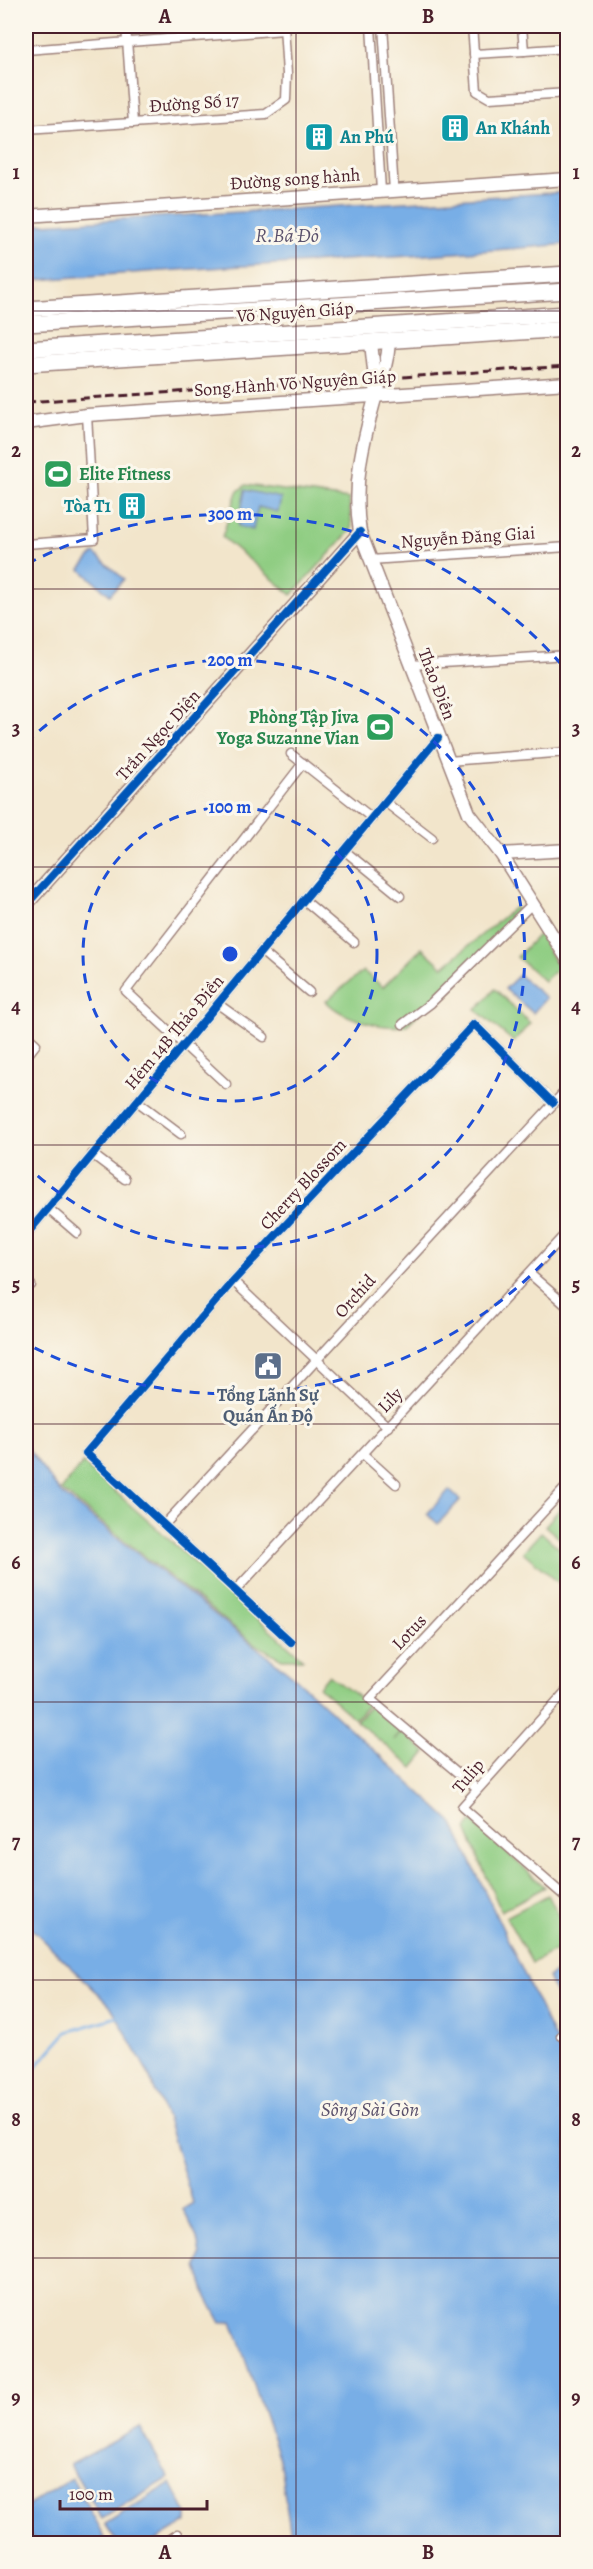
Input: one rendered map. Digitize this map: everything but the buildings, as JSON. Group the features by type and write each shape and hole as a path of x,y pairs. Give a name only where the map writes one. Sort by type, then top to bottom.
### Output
{"highway":[{"name":"Võ Nguyên Giáp","path":"26,309 567,274"},
{"name":"Võ Nguyên Giáp","path":"26,324 567,291"},
{"name":"Võ Nguyên Giáp","path":"26,350 567,314"},
{"name":"Võ Nguyên Giáp","path":"26,364 567,329"}],"main road":[{"name":"Đường song hành","path":"26,216 567,179"},
{"name":"Thảo Điền","path":"389,342 388,362 376,396 357,474 355,494 360,532 469,813 501,854 567,960"},
{"name":"Thảo Điền","path":"371,343 376,396"},
{"name":"Song Hành Võ Nguyên Giáp","path":"26,423 87,415 567,383"},
{"name":"Trần Ngọc Diện","path":"26,905 360,532"},
{"path":"501,854 567,850"}],"street":[{"path":"126,26 133,123"},
{"path":"205,26 206,36"},
{"path":"371,26 376,115 387,191"},
{"path":"383,26 389,115 387,191"},
{"path":"472,26 477,91 489,98 567,93"},
{"path":"522,26 524,51"},
{"path":"26,50 284,28"},
{"name":"Đường Số 17","path":"26,130 266,114 286,100 284,28"},
{"path":"372,41 384,40"},
{"path":"474,54 567,48"},
{"path":"376,115 389,115"},
{"path":"26,544 94,539 87,415"},
{"name":"Nguyễn Đăng Giai","path":"370,560 567,547"},
{"path":"411,665 567,655"},
{"name":"Hẻm 14B Thảo Điền","path":"26,1235 438,738"},
{"path":"448,760 567,752"},
{"path":"291,754 372,818"},
{"path":"226,1084 126,991 303,763"},
{"path":"385,802 432,838"},
{"path":"345,851 400,896"},
{"path":"304,900 354,942"},
{"path":"404,1024 431,1003 531,904"},
{"path":"261,951 309,992"},
{"path":"218,1004 264,1038"},
{"name":"Cherry Blossom","path":"165,1524 86,1453 233,1281 474,1024 554,1103"},
{"path":"26,1035 36,1044 26,1057"},
{"name":"Orchid","path":"165,1524 567,1088"},
{"path":"137,1101 181,1134"},
{"path":"92,1154 125,1179"},
{"path":"48,1208 77,1233"},
{"name":"Lily","path":"236,1590 530,1274 567,1231"},
{"path":"530,1274 567,1307"},
{"path":"233,1281 388,1427"},
{"path":"363,1454 396,1484"},
{"name":"Lotus","path":"477,1789 370,1699 567,1485"},
{"path":"165,1524 291,1642"},
{"name":"Tulip","path":"567,1689 462,1807 567,1899"},
{"path":"162,2544 177,2534"}],"green space":[{"path":"246,485 349,499 352,529 292,595 222,537 237,492"},
{"path":"515,907 520,914 406,1026 386,1026 352,1018 326,1001 363,971 383,987 422,948 443,967"},
{"path":"539,934 558,968 544,981 517,957"},
{"path":"495,989 530,1023 514,1042 476,1010"},
{"path":"83,1463 303,1659 282,1659 255,1644 61,1490"},
{"path":"567,1500 567,1541 565,1543 545,1526"},
{"path":"541,1532 567,1555 567,1574 559,1583 523,1552"},
{"path":"329,1675 368,1704 355,1719 319,1687"},
{"path":"370,1706 401,1731 394,1740 402,1732 426,1752 413,1768 356,1721"},
{"path":"472,1821 545,1887 501,1911 466,1829"},
{"path":"548,1895 567,1929 567,1944 532,1963 506,1917"}],"water":[{"name":"R.Bá Đỏ","path":"567,192 567,244 26,281 26,225"},
{"path":"245,490 281,498 278,512 258,507 253,530 238,526"},
{"path":"94,553 124,579 110,595 80,569"},
{"path":"519,975 546,998 533,1013 505,989"},
{"name":"Sông Sài Gòn","path":"26,1446 61,1493 294,1677 452,1822 555,2039 567,2048 567,2543 292,2543 279,2458 232,2321 221,2323 207,2297 197,2267 200,2255 197,2238 183,2209 193,2203 167,2119 147,2071 110,2005 26,1923"},
{"path":"449,1490 460,1500 438,1524 427,1514"},
{"path":"565,1967 567,2007 562,2010 548,1977"},
{"path":"140,2427 169,2478 102,2519 70,2465"},
{"path":"72,2478 105,2537 95,2543 35,2543 26,2526 26,2507"},
{"path":"171,2483 187,2514 187,2522 152,2543 118,2543 105,2524"}],"waterway":[{"path":"26,2078 67,2032 117,2017"}],"railway":[{"path":"26,402 568,366"}],"cycle path":[{"path":"26,905 360,532"},
{"path":"26,1235 438,738"},
{"path":"291,1642 86,1453 233,1281 474,1024 553,1103"}],"place":[{"name":"An Khánh","path":"455,128"},
{"name":"An Phú","path":"319,137"},
{"name":"Elite Fitness","path":"58,474"},
{"name":"Tòa T1","path":"132,506"},
{"name":"Phòng Tập Jiva Yoga Suzanne Vian","path":"380,727"},
{"name":"Tổng Lãnh Sự Quán Ấn Độ","path":"268,1366"}]}
